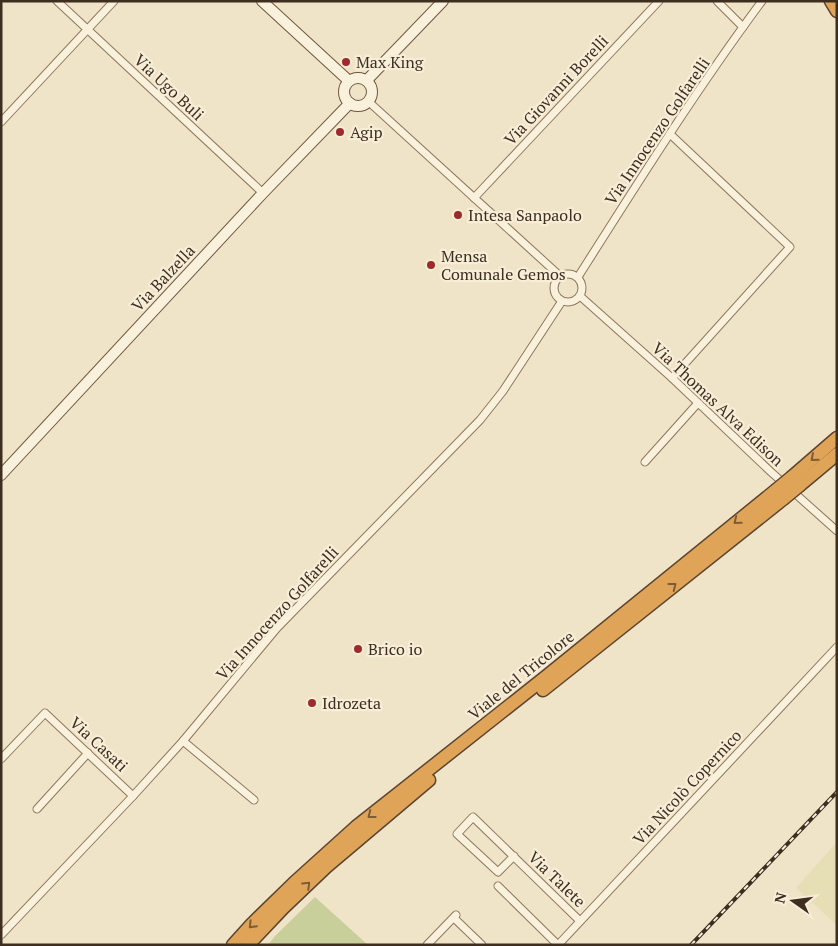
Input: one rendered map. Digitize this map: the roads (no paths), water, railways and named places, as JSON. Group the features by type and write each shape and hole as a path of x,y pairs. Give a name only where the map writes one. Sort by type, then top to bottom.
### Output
{"highway":[{"name":"Viale del Tricolore","path":"796,481 837,438"},
{"name":"Viale del Tricolore","path":"233,945 294,883 356,827 549,679 796,481 837,454"},
{"name":"Viale del Tricolore","path":"248,945 326,867 549,679"}],"street":[{"name":"Via Ugo Buli","path":"57,1 263,193"},
{"path":"1,122 114,1"},
{"path":"262,1 349,81"},
{"path":"367,80 443,1"},
{"name":"Via Giovanni Borelli","path":"474,198 659,1"},
{"path":"717,1 743,27"},
{"name":"Via Innocenzo Golfarelli","path":"578,277 670,134 762,1"},
{"path":"358,78 367,80 373,93 369,102 362,106 350,103 344,93 349,81 358,78"},
{"path":"369,102 560,276"},
{"name":"Via Balzella","path":"1,475 263,193 350,103"},
{"path":"670,134 790,247 672,378"},
{"path":"569,274 578,277 582,284 582,292 578,299 570,303 562,302 558,299 554,292 555,283 560,276 569,274"},
{"name":"Via Thomas Alva Edison","path":"580,296 672,378 771,472 837,531"},
{"name":"Via Innocenzo Golfarelli","path":"1,935 183,741 277,628 480,420 503,391 562,302"},
{"path":"645,462 698,403"},
{"name":"Via Nicolò Copernico","path":"558,945 837,647"},
{"name":"Via Casati","path":"1,759 45,713 133,796"},
{"path":"183,741 254,800"},
{"path":"37,809 88,754"},
{"name":"Via Talete","path":"514,856 498,872 457,834 473,817 514,856 580,921"},
{"path":"498,886 558,945"},
{"path":"427,945 455,916 482,945"}],"railway":[{"path":"691,945 837,792"}],"place":[{"name":"Max King","path":"346,62"},
{"name":"Agip","path":"340,132"},
{"name":"Intesa Sanpaolo","path":"458,215"},
{"name":"Mensa Comunale Gemos","path":"431,265"},
{"name":"Brico io","path":"358,649"},
{"name":"Idrozeta","path":"312,703"}]}
